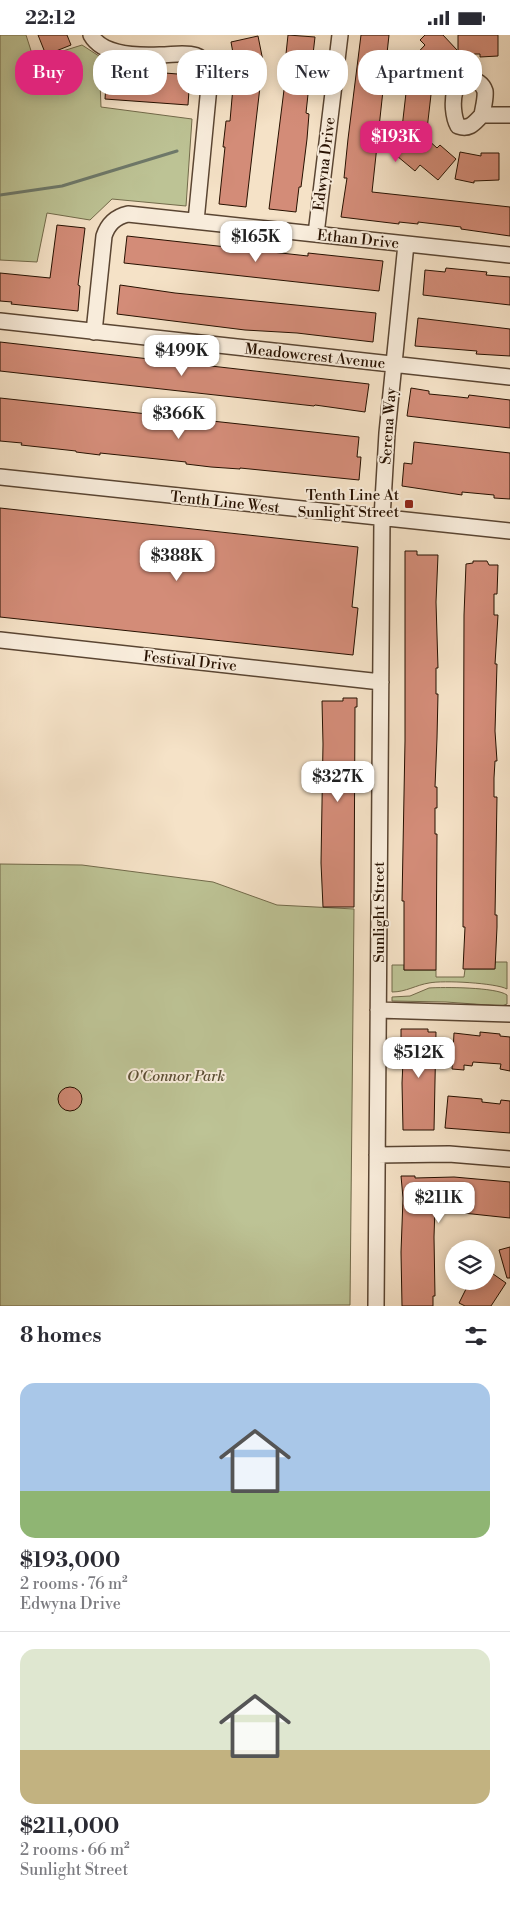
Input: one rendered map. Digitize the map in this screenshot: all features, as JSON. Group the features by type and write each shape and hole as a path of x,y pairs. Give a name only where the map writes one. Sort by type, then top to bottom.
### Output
{"street":[{"path":"91,35 101,46 121,53 193,54 202,59 209,69 210,76 196,221"},
{"name":"Edwyna Drive","path":"316,234 340,35"},
{"path":"482,115 510,115"},
{"name":"Ethan Drive","path":"94,332 104,236 110,224 121,215 128,214 510,255"},
{"name":"Serena Way","path":"382,518 387,433 406,244"},
{"name":"Meadowcrest Avenue","path":"0,321 510,377"},
{"name":"Tenth Line West","path":"0,477 510,531"},
{"name":"Sunlight Street","path":"376,1306 382,518"},
{"name":"Festival Drive","path":"0,640 381,682"},
{"path":"378,1010 510,1014"},
{"path":"377,1155 449,1154 510,1159"}],"green space":[{"path":"0,35 26,35 31,50 15,50 15,95 83,95 83,50 66,50 82,45 93,52 93,95 101,95 101,107 192,119 186,206 112,199 90,220 47,213 37,262 0,260"},
{"name":"O'Connor Park","path":"0,864 82,865 213,882 277,905 354,909 350,1305 0,1306"},
{"path":"495,962 507,962 507,989 481,984 446,982 429,983 392,992 392,965 404,965 404,970 436,970 436,977 464,977 465,969 494,969"},
{"path":"429,988 492,990 507,995 507,1004 502,1006 392,1001 392,997 410,996"}],"building":[{"path":"38,35 67,35 71,45 58,50 44,50"},
{"path":"288,35 315,37 314,50 286,50"},
{"path":"361,35 389,35 387,50 359,50"},
{"path":"425,35 443,35 457,50 420,50 425,45 420,40"},
{"path":"458,35 498,35 498,56 482,57 482,50 458,50"},
{"path":"258,36 261,50 232,50 231,42"},
{"path":"358,59 358,95 383,95 372,192 510,207 510,236 461,229 461,227 418,222 418,224 399,222 399,224 341,217 347,178 344,178"},
{"path":"167,73 177,74 177,95 189,95 188,105 105,99 105,95 167,95"},
{"path":"232,95 259,95 246,207 219,204 226,121 230,121"},
{"path":"283,95 308,95 306,113 309,114 307,139 296,212 269,209"},
{"path":"406,95 431,95 426,138 437,148 440,145 456,159 438,180 420,165 415,171 397,156 420,130 402,128"},
{"path":"460,152 481,156 481,153 499,153 499,180 474,181 474,183 455,179"},
{"path":"57,225 85,228 78,285 80,286 78,311 11,304 12,302 0,301 0,273 50,278"},
{"path":"127,236 308,256 308,253 383,261 379,291 124,263"},
{"path":"446,268 487,272 486,275 510,277 510,305 423,295 425,270 445,272"},
{"path":"120,285 175,293 376,313 373,342 297,333 245,330 117,314"},
{"path":"418,318 510,329 510,356 476,354 477,351 415,346"},
{"path":"0,342 369,384 365,412 0,371"},
{"path":"411,388 429,391 429,394 468,398 469,395 510,400 510,428 407,416"},
{"path":"0,398 359,437 357,457 361,457 359,480 240,468 211,467 186,464 186,462 100,453 100,455 0,441"},
{"path":"414,442 510,453 510,499 494,498 494,495 462,492 462,495 402,486 404,463 412,464"},
{"path":"0,508 358,547 352,607 358,608 353,655 0,617"},
{"path":"405,551 417,551 417,555 438,555 436,602 438,668 436,668 436,694 438,694 435,787 437,787 437,808 435,808 435,834 437,834 436,970 404,970 404,901 402,901 405,741"},
{"path":"473,561 487,561 489,565 498,565 497,594 494,594 494,615 498,615 495,664 497,664 495,731 497,761 495,761 494,778 494,797 497,797 495,915 497,915 497,927 495,969 463,969 465,927 463,927 464,615 466,564 473,563"},
{"path":"343,698 357,698 357,707 355,707 354,907 323,907 321,863 322,701 343,701"},
{"path":"401,1029 428,1029 428,1032 436,1032 434,1130 403,1130 402,1083 404,1038 401,1038"},
{"path":"480,1032 510,1037 510,1071 500,1069 501,1064 473,1062 472,1066 464,1065 464,1070 452,1069 454,1033 480,1036"},
{"path":"70,1087 79,1090 82,1099 79,1108 70,1111 61,1108 58,1099 61,1090"},
{"path":"448,1096 482,1099 482,1102 500,1104 501,1100 510,1101 510,1133 445,1128"},
{"path":"401,1176 415,1176 415,1178 454,1177 510,1182 510,1218 463,1213 464,1209 435,1206 435,1296 433,1296 433,1306 402,1306 403,1198"},
{"path":"510,1247 510,1278 507,1278 499,1250"},
{"path":"495,1275 506,1283 491,1306 465,1306 459,1303 466,1290 495,1290"}],"waterway":[{"path":"0,195 62,186 177,151"}],"place":[{"name":"Tenth Line At Sunlight Street","path":"409,504"}]}
